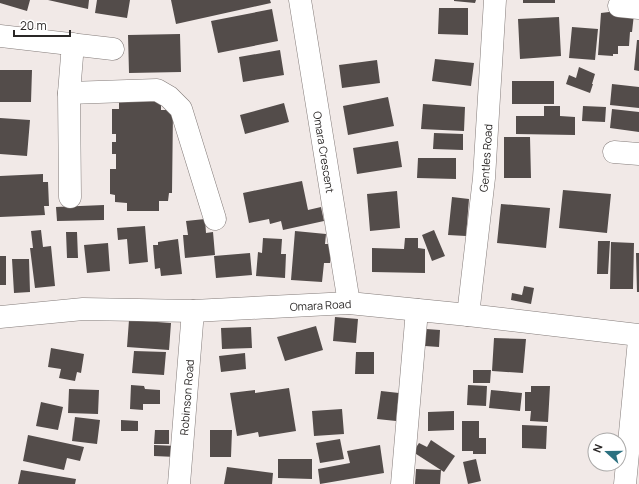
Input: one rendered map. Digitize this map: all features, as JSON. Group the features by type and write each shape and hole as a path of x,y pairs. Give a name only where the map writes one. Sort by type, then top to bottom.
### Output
{"street":[{"name":"Omara Crescent","path":"300,0 349,304"},
{"name":"Gentles Road","path":"468,315 484,178 495,0"},
{"path":"0,36 113,49"},
{"path":"70,197 69,93 72,44"},
{"path":"69,93 157,90 170,97 181,108 215,219"},
{"path":"614,152 639,154"},
{"name":"Omara Road","path":"0,317 83,309 192,311 349,304 468,315 639,335"},
{"path":"402,484 417,310"},
{"name":"Robinson Road","path":"179,484 192,311"},
{"path":"625,484 639,340"}],"building":[{"path":"0,0 30,0 27,11 0,3"},
{"path":"48,0 89,0 88,9"},
{"path":"97,0 130,0 127,18 95,13"},
{"path":"171,0 270,0 271,3 176,24"},
{"path":"454,0 476,0 475,3"},
{"path":"523,0 555,0 555,3 523,3"},
{"path":"439,8 468,8 468,35 438,34"},
{"path":"272,9 278,41 218,53 211,21"},
{"path":"609,12 634,14 629,46 618,46 618,54 613,54 613,56 598,55 601,13"},
{"path":"559,17 561,56 520,59 518,19"},
{"path":"572,27 598,29 595,60 569,58"},
{"path":"180,34 181,72 129,73 128,35"},
{"path":"637,40 639,40 639,71 634,70"},
{"path":"280,50 284,75 243,82 239,57"},
{"path":"435,59 474,63 471,86 432,81"},
{"path":"377,60 380,83 342,88 339,65"},
{"path":"579,67 595,74 590,93 566,84 569,75 576,78"},
{"path":"0,70 32,70 31,102 0,102"},
{"path":"512,81 554,81 554,104 512,104"},
{"path":"612,84 639,87 639,108 610,105"},
{"path":"119,96 161,96 161,110 173,110 172,193 169,193 168,201 159,201 159,211 127,211 127,203 115,202 115,195 110,194 110,169 116,169 116,154 112,154 112,142 116,142 116,134 112,134 112,109 119,109"},
{"path":"388,97 394,126 348,135 343,106"},
{"path":"284,103 289,122 245,134 240,115"},
{"path":"423,104 465,107 464,131 421,129"},
{"path":"544,106 560,106 560,116 575,117 575,135 516,134 516,116 544,116"},
{"path":"583,106 606,107 605,122 582,121"},
{"path":"612,109 639,112 639,132 610,128"},
{"path":"0,118 30,120 27,156 0,154"},
{"path":"434,133 463,134 463,150 433,149"},
{"path":"504,137 530,137 531,178 504,178"},
{"path":"398,141 402,167 357,174 353,148"},
{"path":"418,158 456,158 456,179 417,178"},
{"path":"43,174 43,182 48,182 49,206 44,206 45,215 0,217 0,176"},
{"path":"302,181 308,210 321,207 324,221 283,230 281,221 270,224 269,219 249,223 243,193"},
{"path":"563,190 611,194 607,233 559,228"},
{"path":"397,191 400,228 370,231 367,194"},
{"path":"452,197 469,199 466,236 448,235"},
{"path":"501,204 550,208 546,248 497,243"},
{"path":"104,205 104,220 57,221 56,207"},
{"path":"205,219 206,233 213,232 215,255 185,258 183,235 188,235 186,221"},
{"path":"145,226 148,262 129,264 127,239 118,240 117,228"},
{"path":"41,230 43,247 51,246 55,286 35,288 30,248 33,248 31,231"},
{"path":"434,230 445,256 432,261 422,235"},
{"path":"295,231 326,234 325,244 332,244 330,263 324,263 322,282 291,280"},
{"path":"66,232 77,232 78,258 67,258"},
{"path":"263,238 282,239 281,254 286,254 285,278 256,276 258,252 262,253"},
{"path":"405,238 418,238 418,248 425,249 425,273 372,272 372,248 404,249"},
{"path":"178,239 182,274 161,276 160,268 155,269 153,245 158,245 158,242"},
{"path":"598,241 610,241 608,274 597,274"},
{"path":"611,242 634,243 633,289 610,289"},
{"path":"108,243 110,271 87,273 84,245"},
{"path":"250,253 252,275 216,278 214,256"},
{"path":"636,253 639,253 639,292 637,292"},
{"path":"0,256 6,256 6,285 0,285"},
{"path":"12,259 29,259 30,292 14,293"},
{"path":"524,286 534,288 531,304 511,300 512,293 522,295"},
{"path":"335,317 358,319 356,343 333,341"},
{"path":"129,320 171,323 169,350 127,347"},
{"path":"316,326 323,350 285,361 277,337"},
{"path":"251,327 252,348 222,349 221,328"},
{"path":"426,329 440,330 439,347 425,346"},
{"path":"494,338 526,339 523,373 492,371"},
{"path":"51,348 84,354 81,373 77,372 75,381 59,378 61,369 48,367"},
{"path":"134,351 166,352 164,375 132,373"},
{"path":"356,352 374,352 374,374 355,374"},
{"path":"245,353 246,369 221,372 219,356"},
{"path":"473,370 491,370 490,383 473,383"},
{"path":"131,385 144,386 145,389 160,390 160,404 143,404 143,410 130,409"},
{"path":"468,385 487,386 486,406 467,405"},
{"path":"531,386 550,386 548,422 530,421 531,411 525,411 525,392 531,392"},
{"path":"289,388 296,431 259,437 258,432 237,436 230,393 255,390 255,393"},
{"path":"69,389 99,390 98,414 68,413"},
{"path":"491,390 522,393 520,411 489,408"},
{"path":"381,391 399,393 396,421 377,419"},
{"path":"41,402 63,407 58,430 36,426"},
{"path":"342,409 344,434 314,436 312,411"},
{"path":"454,411 454,430 428,431 428,412"},
{"path":"75,417 100,420 97,444 72,441"},
{"path":"121,420 138,421 138,431 121,431"},
{"path":"462,421 479,421 479,438 486,438 486,454 473,454 473,451 462,451"},
{"path":"522,425 547,426 546,449 522,448"},
{"path":"155,430 169,430 169,444 154,444"},
{"path":"210,430 232,430 231,457 210,457"},
{"path":"28,435 84,447 80,461 67,458 64,470 23,461"},
{"path":"340,439 344,459 320,463 316,443"},
{"path":"431,440 455,456 444,472 413,452 419,443 427,447"},
{"path":"154,445 177,446 176,457 154,456"},
{"path":"380,445 384,473 320,484 318,469 350,463 347,451"},
{"path":"278,459 312,459 312,479 278,478"},
{"path":"476,459 481,481 468,484 463,462"},
{"path":"227,467 273,473 272,484 224,484"},
{"path":"416,469 441,470 440,484 415,484"},
{"path":"21,470 76,479 75,484 18,484"}]}
